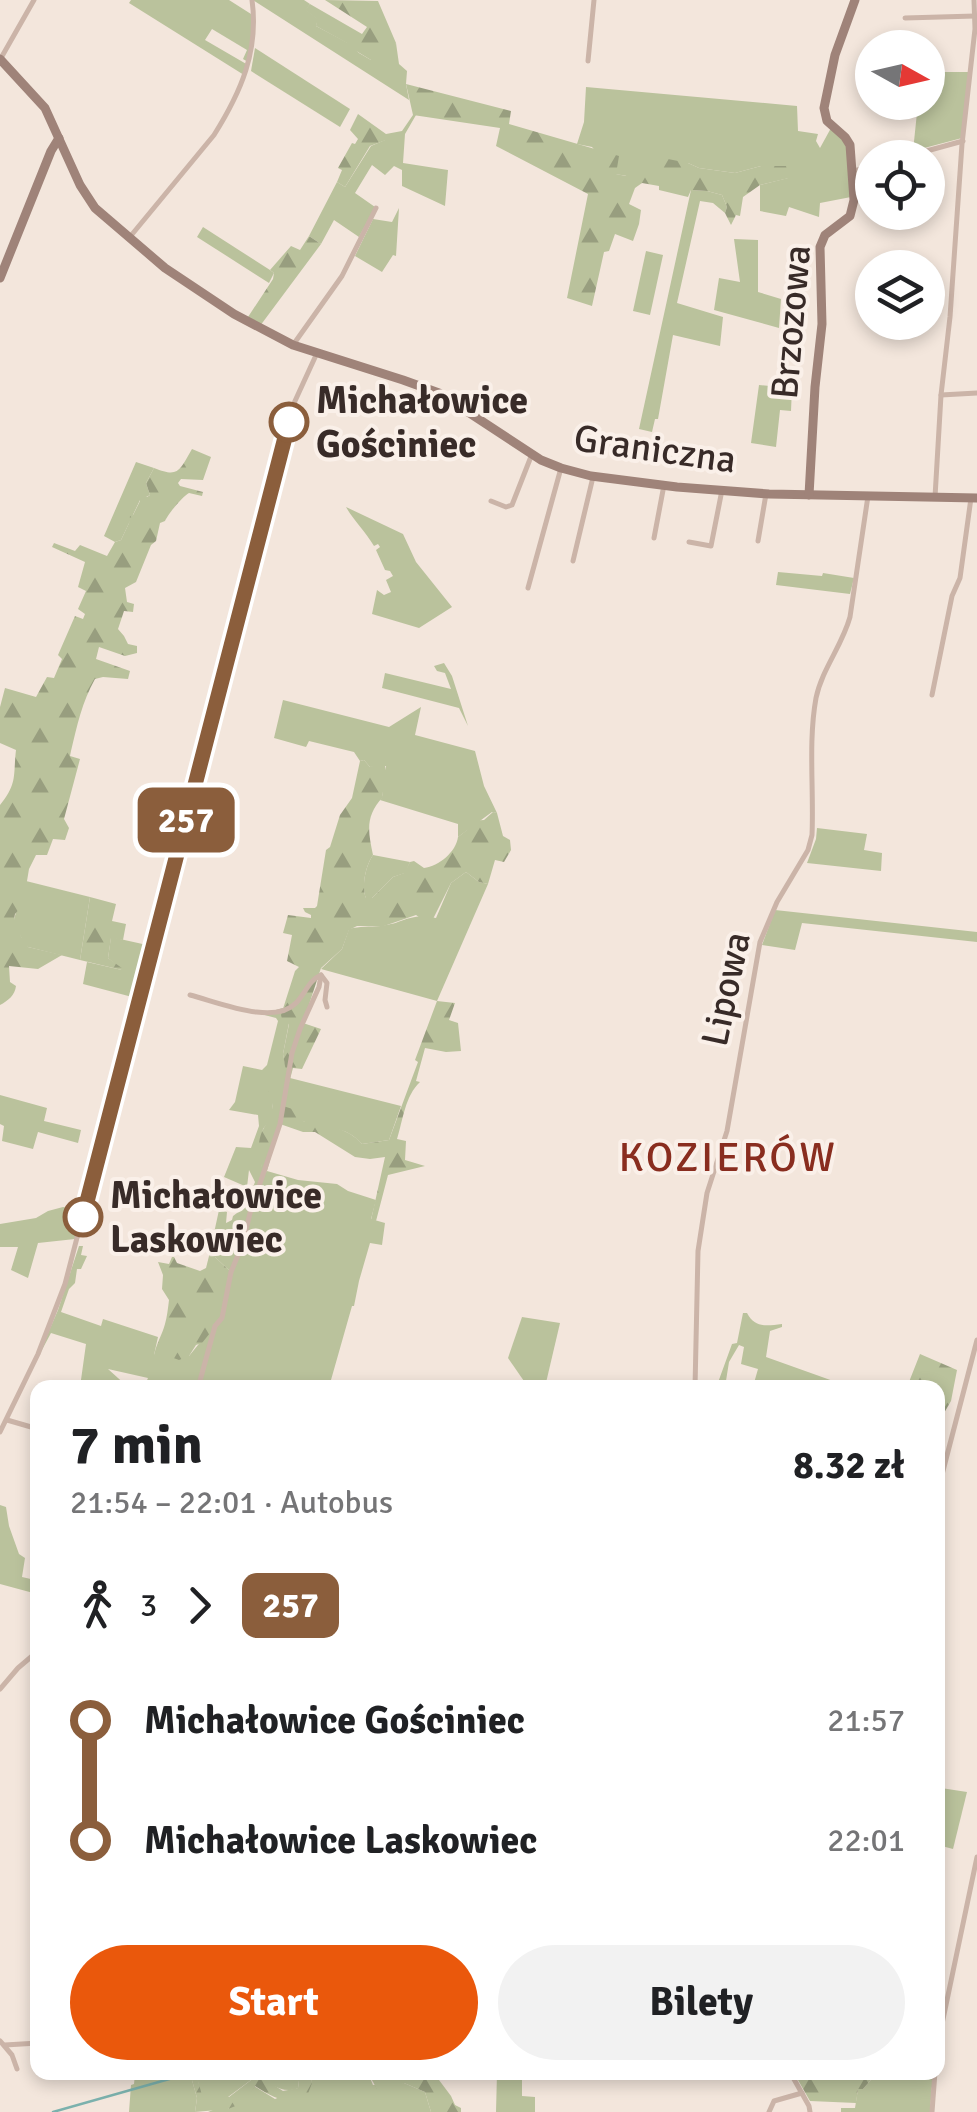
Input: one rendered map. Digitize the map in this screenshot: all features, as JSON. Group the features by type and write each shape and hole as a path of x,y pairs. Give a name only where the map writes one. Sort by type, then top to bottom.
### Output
{"street":[{"path":"0,59 34,0"},
{"path":"130,238 214,135 244,81 254,40 252,0"},
{"path":"588,61 594,0"},
{"path":"854,0 835,55 824,108 827,120 850,145 854,171"},
{"path":"934,497 954,237 973,59 974,0"},
{"path":"904,18 975,16"},
{"name":"Graniczna","path":"0,59 44,108 80,186 95,208 197,290 293,345 439,393 560,468 593,477 766,494 974,498"},
{"path":"0,278 50,151 59,138"},
{"path":"945,147 963,142"},
{"name":"Brzozowa","path":"810,495 822,324 820,247 825,235 850,216 854,171"},
{"path":"293,345 342,276 376,208"},
{"path":"0,1432 38,1354 65,1284 284,440 295,401 317,353"},
{"path":"941,395 977,393"},
{"path":"491,501 512,506 532,454"},
{"path":"528,588 560,468"},
{"path":"573,561 593,477"},
{"path":"654,538 664,485"},
{"path":"690,542 711,546 722,490"},
{"path":"758,541 766,494"},
{"name":"Lipowa","path":"695,1380 695,1293 706,1193 728,1131 760,942 777,902 808,850 812,834 813,722 817,696 845,635 868,496"},
{"path":"932,695 974,498"},
{"path":"190,994 271,1016 288,1010 315,976 321,974"},
{"path":"321,974 327,982 327,1007"},
{"path":"200,1380 280,1124 292,1053 321,974"},
{"path":"945,1466 973,1372 977,1340"},
{"path":"6,1419 30,1426"},
{"path":"0,1689 30,1658"},
{"path":"945,2010 977,1857"},
{"path":"2,2043 30,2043"},
{"path":"2,2043 17,2069"},
{"path":"795,2080 810,2112"},
{"path":"932,2112 934,2080"},
{"path":"768,2112 774,2101 802,2093"}],"green space":[{"path":"229,0 251,14 248,62 243,59 247,50 212,29 205,40 248,65 244,75 129,3"},
{"path":"253,0 304,0 310,4 306,10 318,19 316,26 371,60 390,53 396,43 399,64 407,71 409,100"},
{"path":"325,0 378,1 396,43 388,63 372,64 347,43 316,26 317,19 305,10 310,4 362,34 367,27"},
{"path":"255,48 350,109 340,127 251,71"},
{"path":"945,72 970,72 962,138 945,143 914,140 916,120 945,120"},
{"path":"406,84 511,111 509,124 619,156 616,174 626,176 630,168 650,171 658,157 735,173 761,166 786,166 789,178 760,185 743,197 740,216 736,215 731,225 722,195 691,190 688,197 642,183 635,188 629,204 641,210 633,241 615,234 609,251 604,252 592,306 567,298 588,194 496,146 500,128 413,115"},
{"path":"586,87 797,106 798,131 818,134 820,148 831,128 844,139 851,197 820,203 819,217 789,207 786,216 760,211 760,185 788,178 761,166 735,173 688,163 627,176 615,174 592,147 577,144 584,122"},
{"path":"358,114 386,134 386,140 370,146 345,187 337,182 342,170 338,168 358,139 350,130"},
{"path":"413,115 405,134 403,163 448,170 445,206 402,186 402,170 394,166 385,175 372,165 355,193 375,207 359,237 334,220 321,244 309,236 337,182 345,187 371,146 385,140 386,134 402,131"},
{"path":"691,190 722,195 727,207 725,213 713,203 700,201 677,303 723,317 720,346 673,335 658,419 652,432 639,429"},
{"path":"399,208 396,256 382,272 355,256 373,219 392,222"},
{"path":"203,227 274,273 269,283 197,237"},
{"path":"309,236 321,244 260,326 248,317 273,279 270,270 291,246 300,250"},
{"path":"734,239 758,240 758,292 781,299 779,328 714,310 719,278 740,282"},
{"path":"646,251 663,255 650,315 633,311"},
{"path":"759,385 792,388 791,411 780,410 776,447 751,443"},
{"path":"192,449 211,457 203,480 181,479 178,483 203,492 202,496 189,493 160,523 156,541 136,582 125,588 127,602 134,604 133,612 124,611 118,629 128,644 137,646 137,653 125,656 99,647 96,659 130,671 128,679 103,677 95,679 90,688 70,756 80,759 64,819 69,828 65,840 53,839 47,855 36,855 29,869 23,905 15,914 28,947 62,955 38,969 9,966 10,982 16,986 11,997 0,1005 0,805 12,785 16,750 0,743 0,707 5,688 36,697 47,677 54,678 62,659 58,655 75,616 83,619 85,614 78,609 86,591 78,587 85,562 52,547 54,543 75,551 80,545 107,556 115,542 121,540 140,501 138,495 150,495 146,483 154,468 174,472"},
{"path":"136,462 154,468 146,483 150,495 140,500 121,540 115,542 104,536"},
{"path":"346,507 403,534 416,562 452,607 419,628 372,614 377,590 384,595 391,592 386,580 393,576 385,570 376,550 378,544 374,546"},
{"path":"778,572 854,578 850,594 776,585"},
{"path":"444,663 468,726 459,708 382,688 385,673 451,689 445,673 434,666"},
{"path":"283,700 389,727 421,707 415,735 475,751 484,786 497,813 492,812 458,837 458,824 380,800 386,766 370,767 354,752 309,741 306,747 274,738"},
{"path":"360,761 370,767 384,762 385,770 383,797 369,824 373,855 365,876 366,898 372,898 393,877 404,873 410,862 424,868 441,861 470,821 484,820 493,812 497,813 503,836 510,840 511,850 504,862 495,860 488,884 466,872 451,883 432,921 416,915 384,926 357,926 349,930 342,949 321,968 303,1023 321,1029 302,1069 293,1068 283,1106 302,1112 303,1121 343,1130 362,1144 389,1140 437,1001 455,1003 449,1020 458,1023 461,1051 425,1048 416,1081 420,1082 408,1101 397,1139 406,1141 405,1160 425,1166 388,1175 376,1221 371,1220 385,1157 355,1157 315,1132 280,1124 263,1178 259,1145 272,1107 268,1090 286,1072 283,1054 289,1024 281,1015 299,967 287,961 292,935 283,933 288,915 311,918 303,908 317,906 326,850 340,815 352,798"},
{"path":"817,828 867,834 864,850 882,853 881,871 807,863"},
{"path":"373,855 410,862 405,873 393,877 372,898 366,898 365,876"},
{"path":"466,872 488,884 437,1001 321,969 342,949 349,929 419,917 436,918 451,883"},
{"path":"26,881 90,897 80,960 28,947 21,937 14,919"},
{"path":"90,897 116,904 112,921 126,924 123,940 111,938 108,958 126,971 80,960"},
{"path":"775,910 977,932 977,942 802,923 795,950 762,945"},
{"path":"111,937 147,945 136,998 83,984 87,962 122,970 108,958"},
{"path":"283,1008 289,1023 283,1054 287,1073 272,1098 272,1117 263,1129 263,1176 267,1171 298,1180 337,1184 376,1200 371,1219 385,1223 382,1245 370,1243 331,1380 147,1380 108,1369 120,1380 81,1380 86,1344 51,1333 36,1361 79,1246 83,1246 81,1255 87,1256 81,1269 77,1269 75,1283 61,1312 101,1326 103,1319 158,1337 154,1355 189,1356 207,1334 231,1272 209,1256 219,1210 227,1212 226,1223 232,1220 245,1207 255,1182 249,1170 247,1187 224,1177 236,1147 251,1148 259,1126 258,1115 229,1110 235,1102 243,1066 262,1070 267,1065 278,1021 245,1010 268,1012"},
{"path":"290,1078 401,1106 389,1140 362,1144 341,1130 298,1118 283,1106"},
{"path":"0,1095 47,1108 44,1121 81,1130 78,1143 38,1132 33,1149 2,1141"},
{"path":"63,1207 82,1210 75,1239 38,1243 28,1278 11,1270 18,1247 0,1247 0,1224 36,1218"},
{"path":"209,1256 231,1272 222,1318 189,1356 179,1360 154,1355 169,1300 162,1289 163,1275 158,1262 169,1264 174,1257 177,1263 200,1271 206,1268"},
{"path":"743,1313 762,1325 782,1324 770,1331 766,1357 830,1380 755,1380 758,1369 741,1364 744,1347 739,1345 729,1362 726,1380 719,1380 732,1344 737,1343"},
{"path":"522,1317 560,1323 547,1380 523,1380 508,1358"},
{"path":"920,1354 957,1370 945,1411 945,1380 910,1380"},
{"path":"0,1505 6,1507 19,1554 25,1558 22,1577 30,1579 30,1592 0,1584"},
{"path":"945,1789 967,1792 953,1849 945,1847"},
{"path":"134,2080 192,2080 197,2098 195,2112 129,2112"},
{"path":"192,2080 198,2080 204,2103 219,2095 229,2097 251,2080 263,2080 283,2091 298,2088 299,2080 312,2080 306,2099 279,2098 255,2086 243,2103 228,2109 195,2112 197,2098"},
{"path":"198,2080 251,2080 228,2097 203,2104"},
{"path":"262,2080 299,2080 298,2088 281,2089"},
{"path":"312,2080 371,2080 373,2085 404,2083 425,2092 431,2112 208,2112 228,2109 254,2086 275,2099"},
{"path":"372,2080 439,2080 461,2112 431,2112 425,2092 404,2083 385,2091 377,2089"},
{"path":"497,2080 522,2080 522,2096 535,2097 535,2112 496,2112"},
{"path":"798,2080 871,2080 858,2089 856,2103 810,2101"},
{"path":"871,2080 932,2080 930,2112 841,2112 841,2108 855,2108 858,2089"}],"waterway":[{"path":"53,2112 166,2080"}],"bus line":[{"name":"257","path":"83,1217 289,422"}],"place":[{"name":"Michałowice Gościniec","path":"289,422"},
{"name":"Michałowice Laskowiec","path":"83,1217"}],"district":[{"name":"KOZIERÓW","path":"728,1157"}]}
